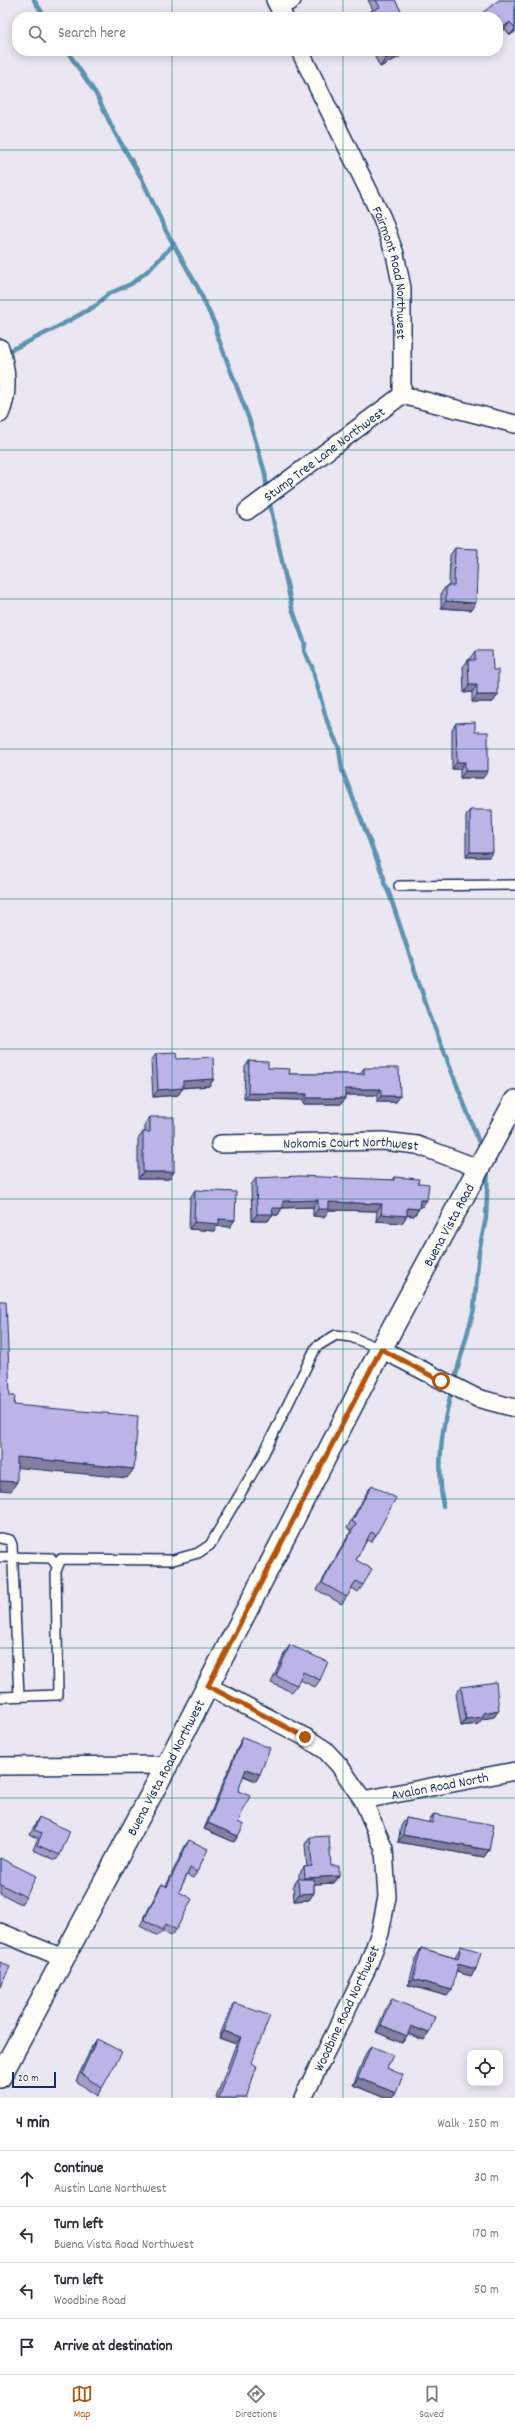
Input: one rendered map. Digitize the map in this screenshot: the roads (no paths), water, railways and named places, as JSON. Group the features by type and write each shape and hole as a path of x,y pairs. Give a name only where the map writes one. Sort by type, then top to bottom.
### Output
{"street":[{"name":"Fairmont Road Northwest","path":"302,56 382,218 395,254 402,288 402,396"},
{"path":"0,348 6,373 6,394 0,414"},
{"path":"402,396 515,424"},
{"name":"Stump Tree Lane Northwest","path":"247,512 402,396"},
{"name":"Buena Vista Road","path":"381,1349 515,1101"},
{"name":"Nokomis Court Northwest","path":"220,1144 383,1141 417,1145 478,1168"},
{"path":"381,1349 477,1398 515,1408"},
{"name":"Buena Vista Road Northwest","path":"0,2077 167,1765 381,1349"},
{"name":"Woodbine Road Northwest","path":"208,1686 305,1737 325,1750 339,1765 363,1800 384,1850 387,1897 380,1933 367,1968 304,2098"},
{"path":"0,1766 167,1765"},
{"name":"Avalon Road North","path":"363,1800 515,1772"},
{"path":"0,1932 63,1958"}],"lane":[{"path":"399,886 515,885"},
{"path":"56,1566 61,1559 173,1560 198,1553 210,1545 263,1456 316,1347 336,1335 351,1336 381,1349"},
{"path":"0,1538 10,1540 12,1545 18,1696"},
{"path":"0,1557 51,1558 56,1566 58,1694 0,1697"}],"waterway":[{"path":"34,0 42,12"},
{"path":"70,56 96,94 115,133 141,177 166,231 197,286 216,327 216,332 249,419 265,473 267,491"},
{"path":"5,353 54,329 97,305 108,294 131,284 150,269 174,244"},
{"path":"269,500 292,608 305,644 304,651 312,667 327,721 339,748 342,770 384,878 384,883 389,893 429,1013 482,1150"},
{"path":"454,1382 474,1309 479,1251 486,1218 488,1168"},
{"path":"443,1506 440,1475 441,1447 445,1419 452,1389"}]}
